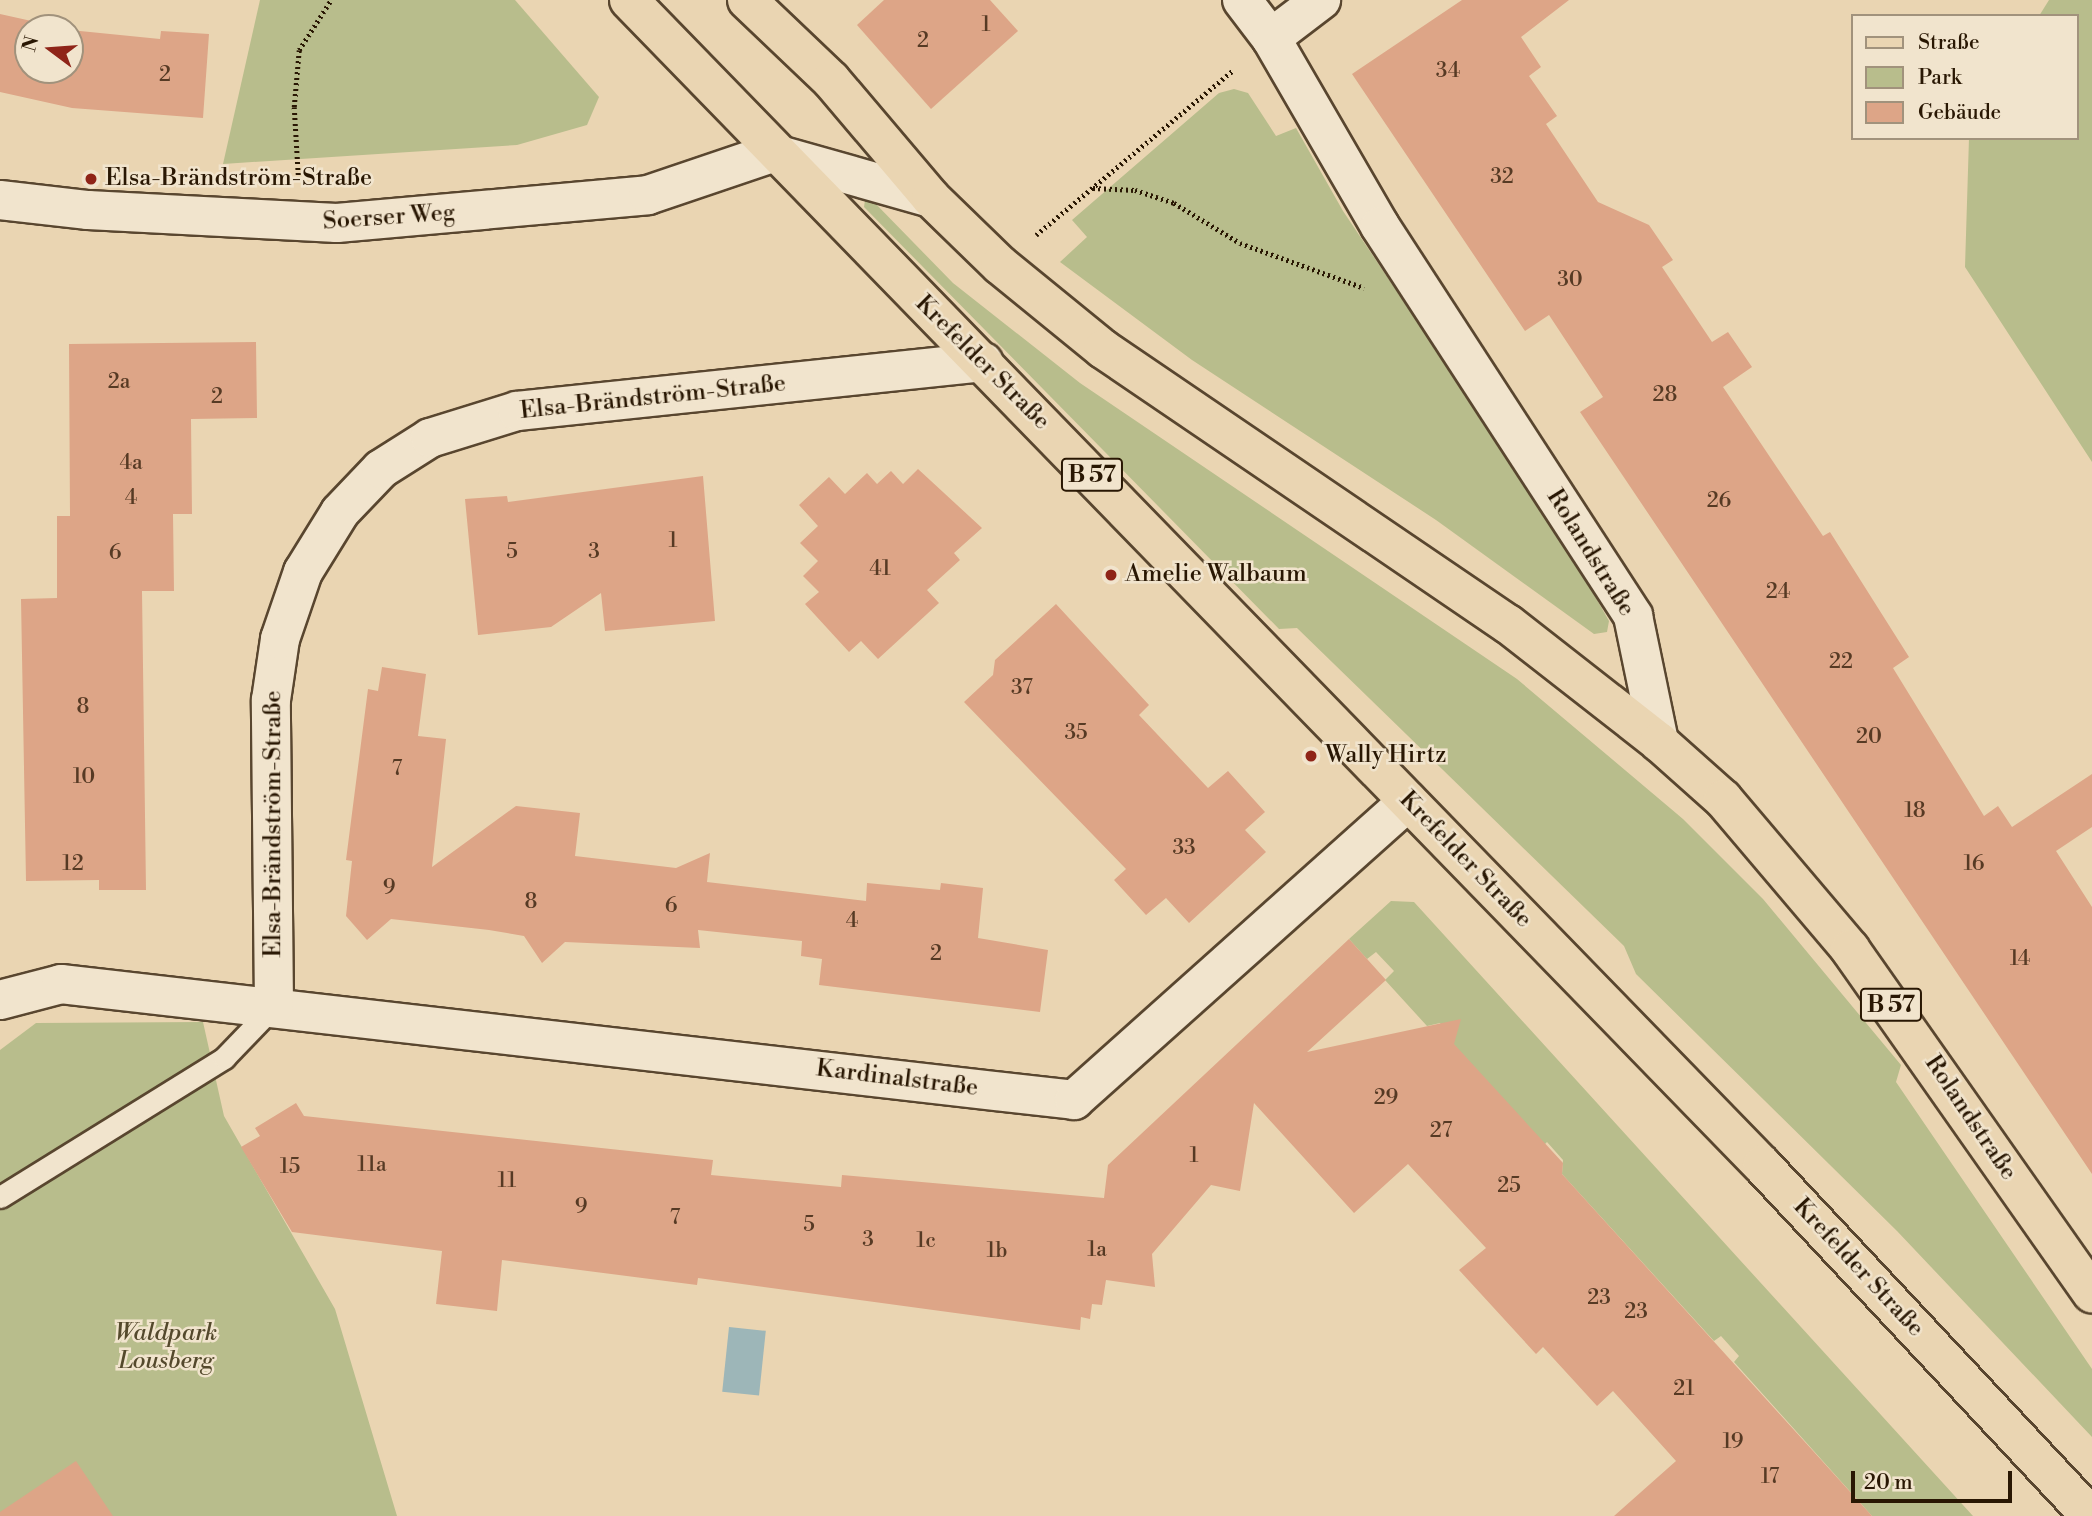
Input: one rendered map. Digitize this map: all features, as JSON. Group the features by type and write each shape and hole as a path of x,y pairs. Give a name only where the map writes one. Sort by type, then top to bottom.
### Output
{"main road":[{"name":"Krefelder Straße","path":"629,0 772,153 983,362 1762,1165 2090,1516"},
{"name":"B 57","path":"747,0 831,80 931,198 1000,265 1103,349 1508,624 1659,742"},
{"name":"Rolandstraße","path":"1659,742 1723,799 1850,949 2092,1293"}],"street":[{"name":"Rolandstraße","path":"1242,0 1271,38 1423,292 1633,616 1659,742"},
{"path":"1271,38 1321,0"},
{"path":"772,153 931,198"},
{"name":"Soerser Weg","path":"0,200 88,210 337,223 648,195 772,153"},
{"name":"Elsa-Brändström-Straße","path":"274,1006 271,700 280,639 303,572 340,512 382,469 430,438 517,411 983,362"},
{"name":"Kardinalstraße","path":"274,1006 1074,1100 1408,801"},
{"path":"0,1000 61,984 274,1006"}],"lane":[{"path":"0,1197 224,1058 274,1006"}],"path":[{"path":"295,126 299,50 331,0"},
{"path":"1000,265 1271,38"},
{"path":"1093,188 1135,190 1174,203 1240,243 1349,287 1423,292"}],"green space":[{"path":"260,0 515,0 599,97 587,125 517,145 223,164"},
{"path":"2049,0 2092,0 2092,462 1965,267 1969,140 2078,140 2078,14 2040,14"},
{"path":"1234,89 1248,93 1276,136 1296,128 1343,211 1562,538 1609,621 1607,632 1594,634 1436,520 1192,360 1060,262 1087,237 1072,220 1219,93"},
{"path":"865,200 872,200 953,283 1080,383 1517,679 1683,819 1763,899 1901,1065 1896,1082 2092,1369 2092,1437 1897,1231 1636,974 1624,946 1297,628 1279,629 864,207"},
{"path":"1391,901 1414,902 1973,1516 1872,1516 1734,1362 1739,1356 1721,1336 1714,1341 1562,1174 1563,1160 1547,1142 1540,1149 1477,1080 1440,1023 1427,1026 1385,980 1394,971 1376,952 1367,959 1349,939"},
{"name":"Waldpark Lousberg","path":"203,1022 224,1116 335,1309 397,1516 0,1516 0,1050 36,1023"}],"water":[{"path":"729,1327 766,1331 759,1396 722,1392"}],"building":[{"path":"884,0 990,0 1018,31 931,109 857,25"},
{"path":"1462,0 1569,0 1521,37 1541,67 1529,76 1557,116 1546,124 1598,202 1649,225 1673,260 1662,267 1712,342 1728,332 1752,367 1723,387 1823,536 1830,532 1909,657 1893,668 1984,816 1998,806 2012,827 2092,774 2092,827 2056,851 2092,907 2092,1174 1580,412 1603,397 1549,315 1525,331 1352,74"},
{"path":"0,14 14,17 14,84 84,84 84,31 160,39 161,31 209,34 203,118 72,108 0,92"},
{"path":"256,342 257,418 191,419 192,514 173,514 174,591 142,591 146,890 99,890 99,880 26,881 21,599 57,598 57,516 70,516 69,344"},
{"path":"918,469 982,528 954,553 960,560 927,590 939,603 878,659 861,641 849,652 805,604 819,592 803,576 818,561 800,543 818,526 799,505 829,477 845,494 867,473 877,484 891,471 903,484"},
{"path":"703,476 715,621 605,631 601,593 551,627 478,635 465,499 507,496 508,502"},
{"path":"1056,604 1149,705 1139,715 1208,788 1228,771 1265,812 1245,830 1266,852 1189,923 1166,898 1146,915 1114,880 1126,869 964,702 993,675 995,660"},
{"path":"382,667 426,674 418,736 446,739 432,867 516,806 580,813 575,856 676,868 710,853 707,882 866,901 867,883 940,890 941,883 983,888 978,938 1048,950 1040,1012 819,985 822,959 801,956 802,941 698,930 700,948 565,942 542,963 524,936 489,930 391,919 367,940 346,916 352,861 346,860 368,689 378,691"},
{"path":"1349,939 1386,980 1307,1052 1461,1019 1454,1044 1563,1163 1562,1174 1872,1516 1614,1516 1676,1461 1613,1391 1597,1406 1543,1347 1536,1354 1459,1270 1486,1248 1408,1164 1354,1213 1254,1103 1240,1191 1211,1185 1152,1254 1155,1287 1106,1280 1102,1305 1092,1304 1090,1319 1081,1317 1080,1330 698,1278 697,1285 502,1260 497,1311 436,1304 442,1251 292,1232 241,1147 260,1136 255,1128 296,1103 304,1116 713,1160 711,1175 841,1187 842,1175 1104,1198 1108,1165"},
{"path":"76,1461 113,1516 0,1516 0,1512"}],"place":[{"name":"Elsa-Brändström-Straße","path":"91,179"},
{"name":"Amelie Walbaum","path":"1111,575"},
{"name":"Wally Hirtz","path":"1311,756"}]}
